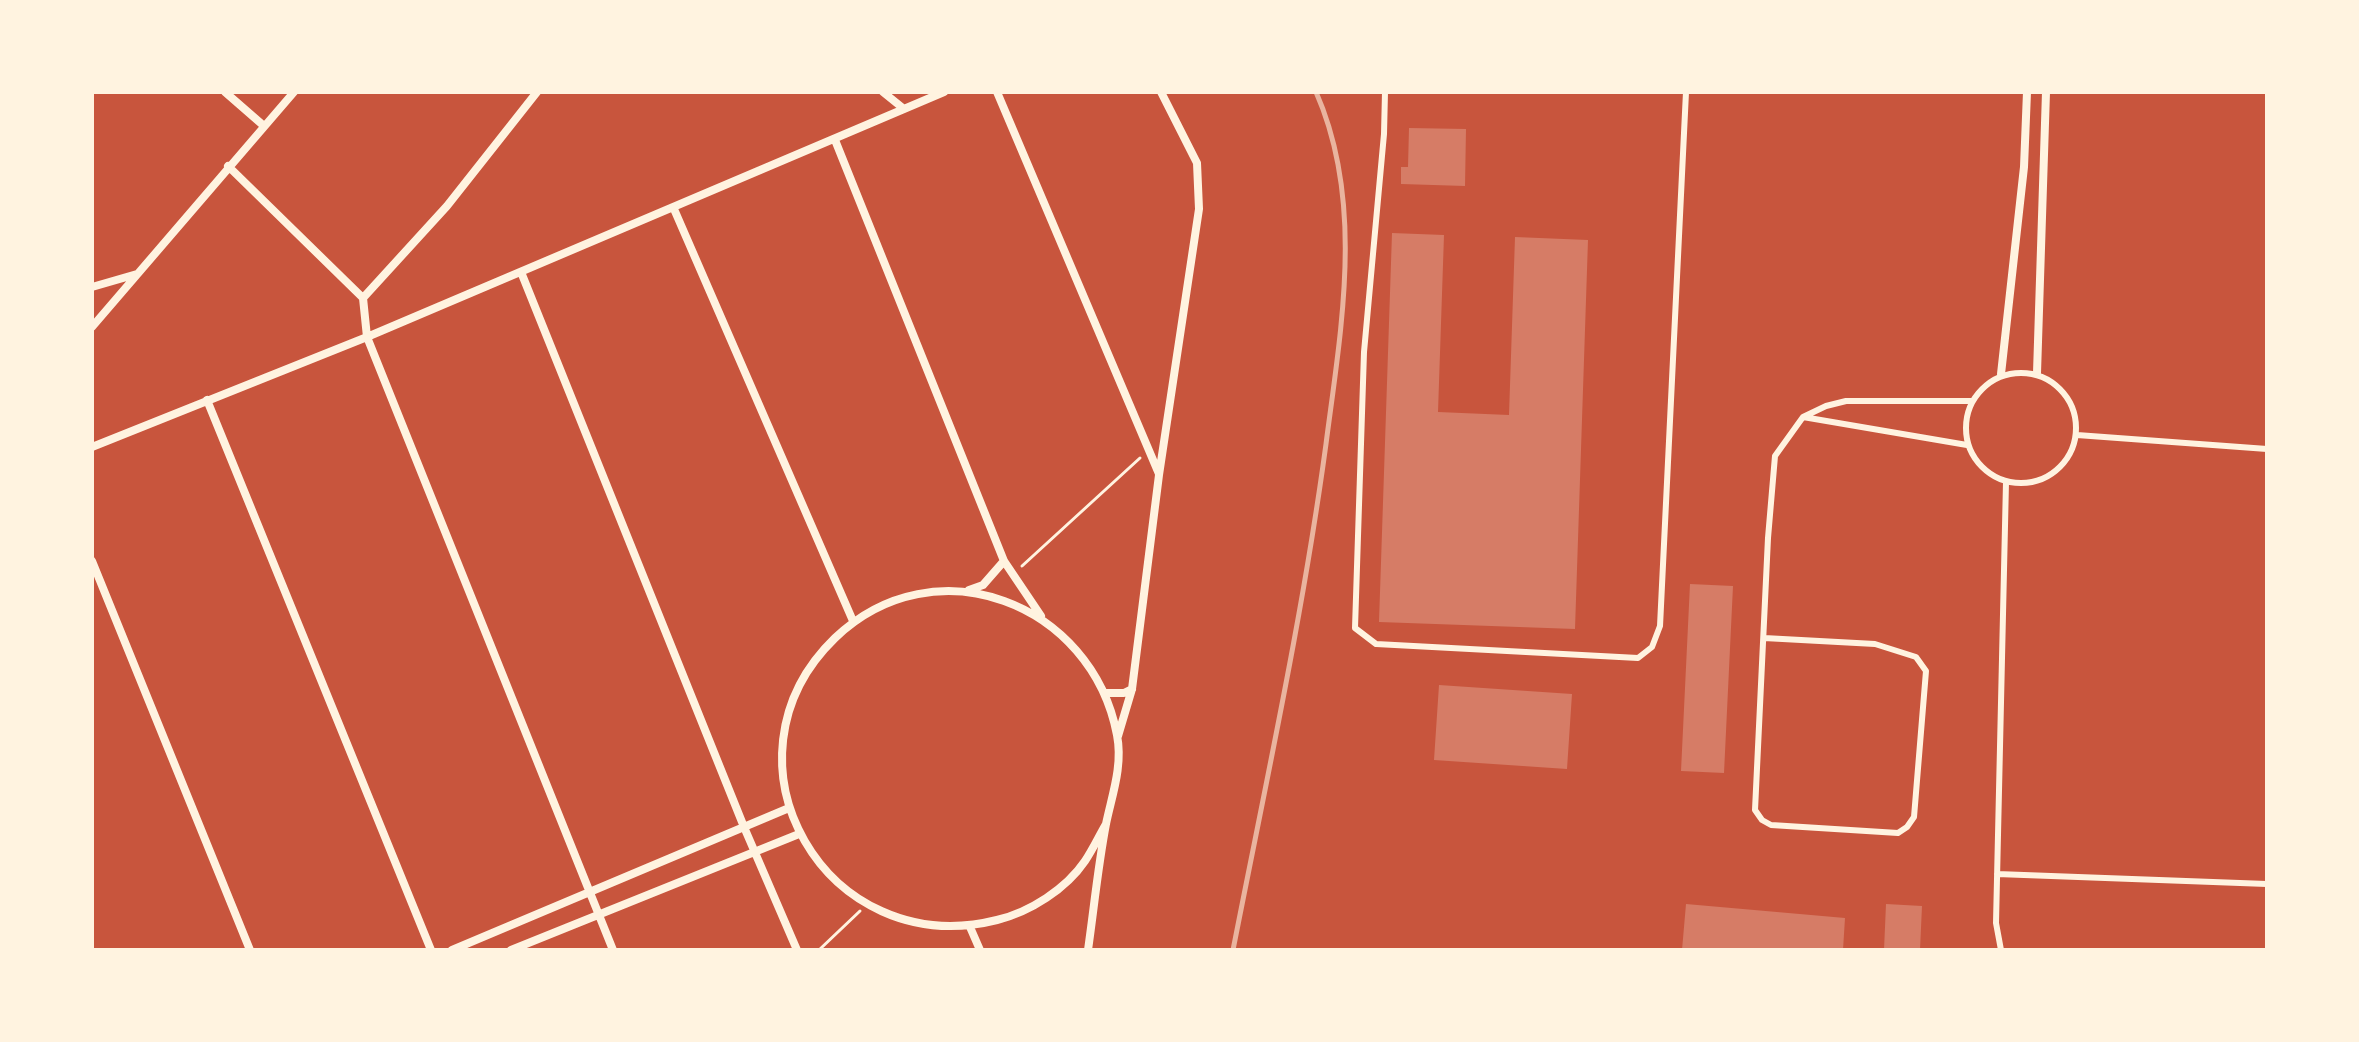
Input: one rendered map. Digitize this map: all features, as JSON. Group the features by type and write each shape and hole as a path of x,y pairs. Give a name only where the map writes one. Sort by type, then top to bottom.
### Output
{"street":[{"path":"225,92 264,126"},
{"path":"92,327 294,92"},
{"path":"363,298 447,206 537,92"},
{"path":"883,92 904,109"},
{"path":"92,447 367,337 944,92"},
{"path":"997,92 1159,475"},
{"path":"1117,737 1132,689 1159,475 1199,209 1197,163 1161,92"},
{"path":"2001,374 2024,167 2027,92"},
{"path":"2037,373 2046,92"},
{"path":"835,140 1004,561 1042,618 1079,651 1105,693 1117,737 1117,781 1106,824 1088,950"},
{"path":"228,166 363,298 367,337 613,950"},
{"path":"674,209 853,621"},
{"path":"521,272 754,852 797,950"},
{"path":"92,287 137,274"},
{"path":"207,400 431,950"},
{"path":"92,561 250,950"},
{"path":"965,591 983,585 1004,561"},
{"path":"1042,618 1005,600 965,591 926,592 888,602 853,621 815,657 791,704 782,756 789,808 799,834 817,862 832,878 867,905 891,917 943,928 970,927 1014,916 1052,894 1084,863 1106,824"},
{"path":"1105,693 1124,693 1132,689"},
{"path":"452,950 789,808"},
{"path":"511,950 799,834"},
{"path":"970,927 980,950"}],"lane":[{"path":"1385,92 1364,352 1355,628 1376,644 1638,658 1652,647 1660,626 1686,92"},
{"path":"2037,373 2060,387 2074,409 2077,435 2069,457 2052,475 2030,483 2006,482 1982,468 1967,445 1965,423 1971,401 1983,385 2001,374 2037,373"},
{"path":"1764,638 1875,644 1916,657 1926,671 1914,817 1907,827 1898,833 1771,825 1762,820 1755,810 1768,538 1775,456 1803,417 1826,406 1846,401 1971,401"},
{"path":"1803,417 1967,445"},
{"path":"2077,435 2267,449"},
{"path":"2001,950 1996,923 2006,482"},
{"path":"1997,874 2267,884"}],"path":[{"path":"1013,573 1149,450"},
{"path":"819,950 867,905"}],"building":[{"path":"1409,128 1466,129 1465,186 1401,184 1401,167 1408,167"},
{"path":"1392,233 1444,235 1438,412 1509,415 1515,237 1588,240 1575,629 1379,622"},
{"path":"1690,584 1733,586 1724,773 1681,771"},
{"path":"1439,685 1572,694 1567,769 1434,760"},
{"path":"1686,904 1845,918 1843,950 1682,950"},
{"path":"1886,904 1922,906 1920,950 1884,950"}],"railway":[{"path":"1233,950 1306,571 1338,356 1345,222 1331,134 1316,92"}]}
